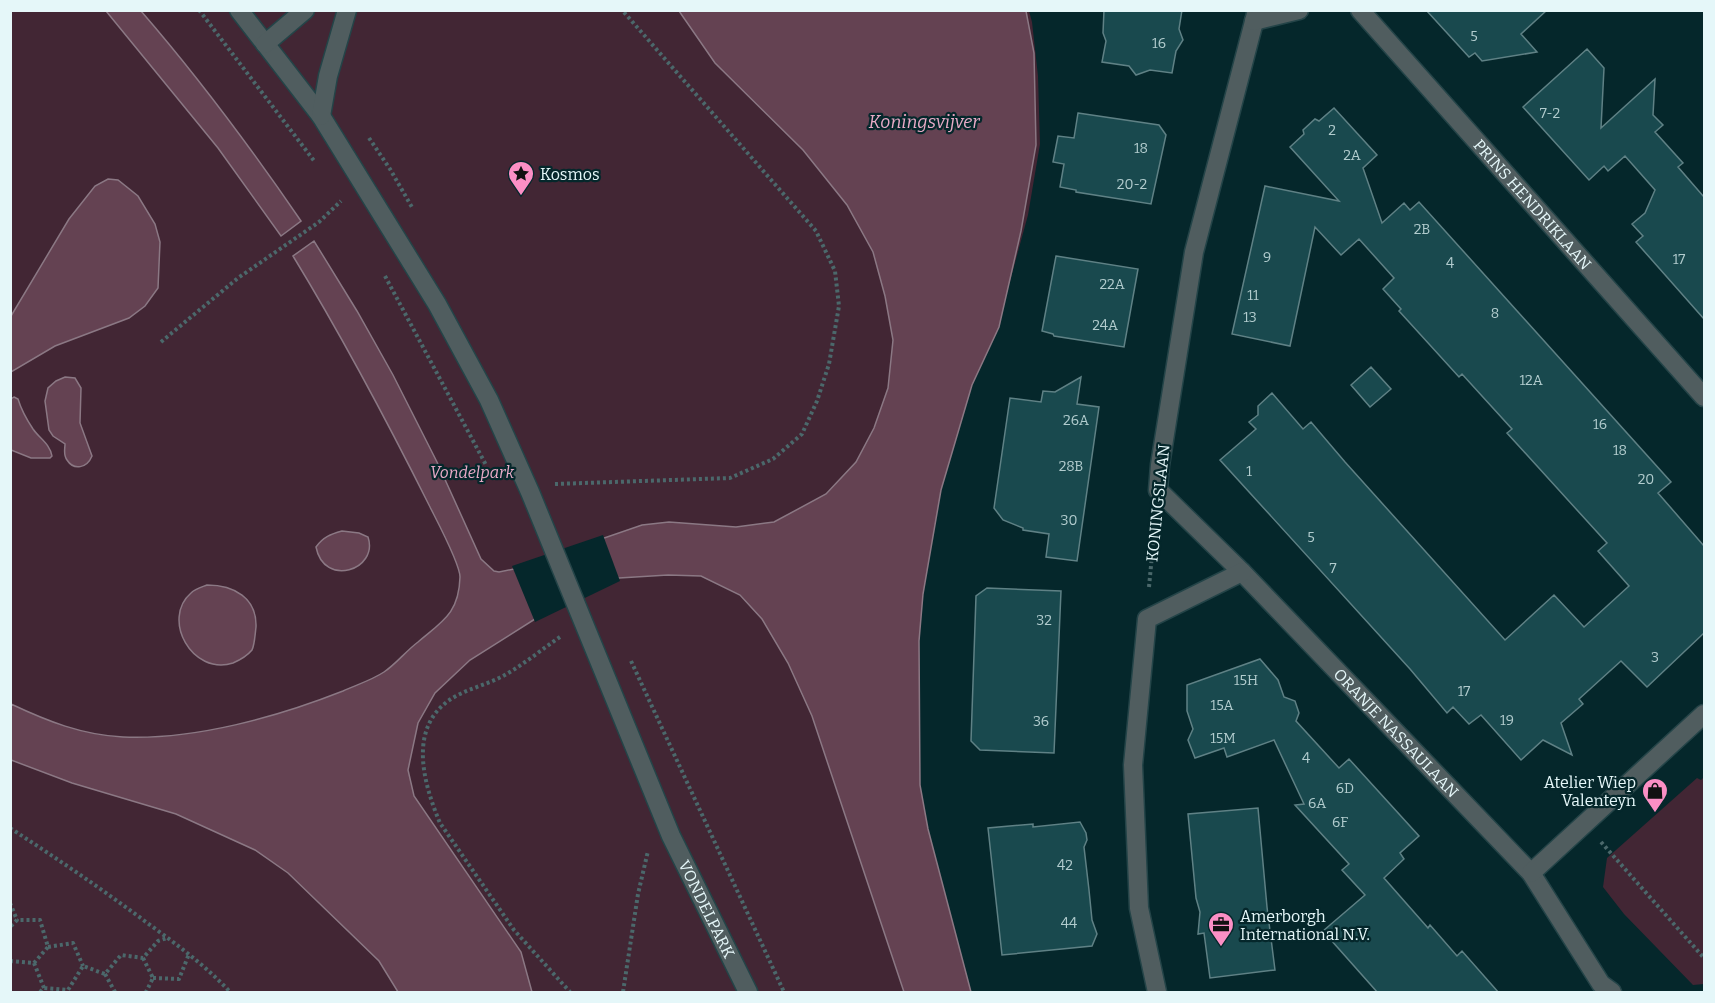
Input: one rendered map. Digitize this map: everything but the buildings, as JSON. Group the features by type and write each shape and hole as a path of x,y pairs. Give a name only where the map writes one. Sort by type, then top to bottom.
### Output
{"street":[{"name":"VONDELPARK","path":"239,10 321,116 437,304 489,400 530,492 671,836 748,993"},
{"path":"265,44 305,10"},
{"path":"321,116 328,76 347,10"},
{"name":"KONINGSLAAN","path":"1158,489 1194,252 1256,16 1299,10"},
{"name":"PRINS HENDRIKLAAN","path":"1360,10 1704,397"},
{"name":"ORANJE NASSAULAAN","path":"1158,489 1242,572 1531,873 1601,990"},
{"path":"1157,993 1140,909 1133,765 1147,619 1242,572"},
{"path":"1531,873 1704,714"}],"path":[{"path":"199,10 322,171"},
{"path":"530,492 555,484 730,478 773,459 802,434 817,401 829,364 839,306 835,271 816,231 622,10"},
{"path":"339,195 347,211"},
{"path":"161,342 238,278 319,222 341,201"},
{"path":"383,273 489,471"},
{"name":"KONINGSLAAN","path":"1147,619 1158,489"},
{"path":"560,637 502,676 455,696 433,713 423,741 423,769 440,823 514,930 570,993"},
{"path":"629,657 784,993"},
{"path":"1585,823 1704,958"},
{"path":"10,828 96,884 190,954 230,993"},
{"path":"623,993 638,894 647,852 671,836"},
{"path":"10,903 17,920"},
{"path":"10,927 17,920 40,920 48,947"},
{"path":"143,958 158,941 168,938"},
{"path":"34,963 48,947 73,943 83,966 105,974 115,993"},
{"path":"153,978 179,979 190,954"},
{"path":"105,974 121,955 143,958"},
{"path":"143,958 153,978"},
{"path":"10,960 34,963"},
{"path":"34,963 44,988"},
{"path":"44,988 69,991 83,966"},
{"path":"146,993 153,978"},
{"path":"40,993 44,988"}],"green space":[{"name":"Vondelpark","path":"10,11 1029,11 1038,76 1040,144 1028,215 1004,303 971,381 937,489 917,639 917,771 922,820 969,992 11,992"},
{"path":"1704,777 1704,984 1693,985 1624,914 1603,887 1607,858 1697,778 1701,780"}],"water":[{"path":"106,11 141,11 224,114 301,221 281,236 218,148"},
{"name":"Koningsvijver","path":"679,11 1026,11 1034,53 1036,145 1021,231 999,327 972,385 941,490 923,594 919,641 920,785 928,829 971,992 904,992 812,716 788,663 762,619 740,595 701,576 668,575 619,578 535,619 470,660 435,693 418,723 408,770 414,796 521,952 532,992 398,992 379,961 288,873 255,850 176,814 72,783 11,760 11,704 65,726 108,736 178,735 235,725 318,701 379,675 442,622 453,608 457,599 460,577 448,542 364,380 293,256 314,241 393,375 438,464 481,559 494,571 514,569 642,525 669,522 736,527 774,522 826,494 856,462 874,428 888,388 893,340 885,296 873,252 847,205 803,150 715,63"},
{"path":"108,179 118,180 138,196 155,224 160,242 158,288 145,306 129,318 55,346 11,372 11,316 69,219 95,186"},
{"path":"65,377 75,378 81,388 80,423 92,456 80,467 73,466 67,460 64,452 65,444 53,436 49,430 45,401 48,388"},
{"path":"14,397 18,399 33,429 49,448 52,456 50,458 31,458 11,450 11,399"},
{"path":"342,531 359,533 368,537 369,549 366,558 358,565 349,570 339,571 329,567 321,560 316,547 328,536"},
{"path":"207,585 226,587 235,591 242,595 253,608 256,627 252,650 233,663 218,665 205,661 185,643 180,630 179,617 183,604 193,592"}],"pier":[{"path":"603,535 620,581 535,622 512,566"}],"place":[{"name":"Kosmos","path":"521,197"},
{"name":"Atelier Wiep Valenteyn","path":"1655,814"},
{"name":"Amerborgh International N.V.","path":"1221,948"}]}
